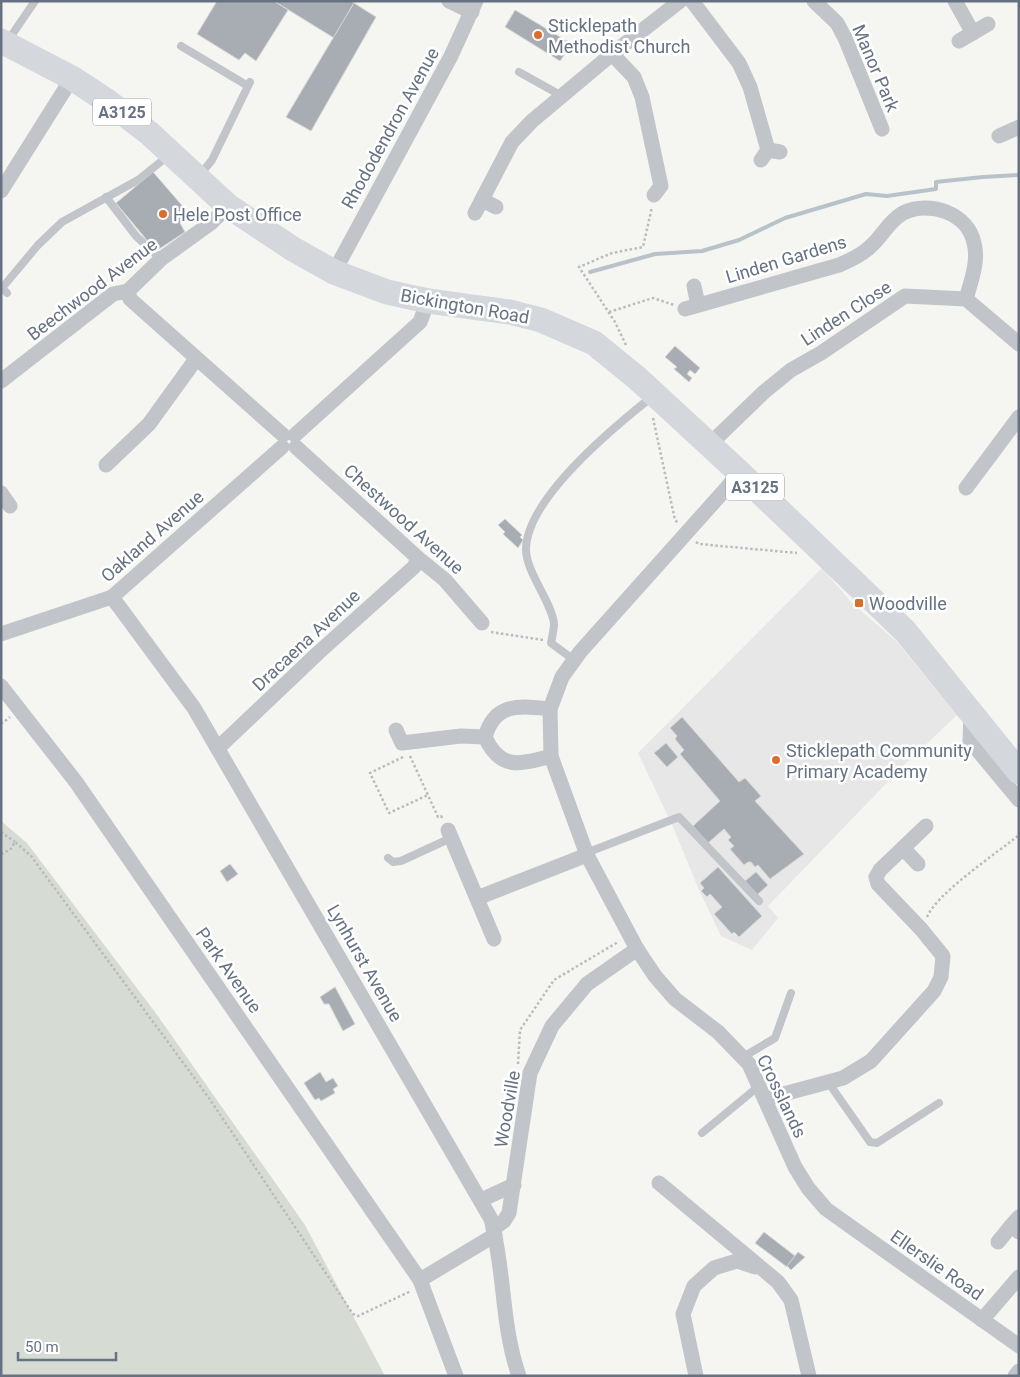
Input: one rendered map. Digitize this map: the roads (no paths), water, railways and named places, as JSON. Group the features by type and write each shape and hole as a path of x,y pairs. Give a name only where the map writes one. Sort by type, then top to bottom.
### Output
{"main road":[{"name":"Bickington Road","path":"4,42 72,78 107,101 171,153 228,206 293,249 334,272 387,292 428,301 510,312 541,320 594,343 621,365 740,473 905,632 1019,772"}],"street":[{"path":"449,1 474,7"},
{"path":"496,207 479,206 512,142 532,121 612,54 680,1"},
{"path":"692,1 738,63 750,87 770,154"},
{"name":"Manor Park","path":"814,1 837,23 845,38 882,129"},
{"path":"955,1 973,33"},
{"name":"Rhododendron Avenue","path":"334,272 451,56 474,7"},
{"path":"959,40 988,24"},
{"path":"612,54 634,77 642,96 664,191"},
{"path":"1,191 72,78"},
{"path":"999,136 1019,127"},
{"name":"Beechwood Avenue","path":"1,381 120,293 161,259 211,222 228,206"},
{"name":"Linden Gardens","path":"694,286 692,307 839,265 856,258 872,245 888,225 902,214 913,209 925,208 940,210 956,216 968,228 974,242 976,257 966,299"},
{"name":"Chestwood Avenue","path":"120,293 130,299 418,558 445,580 482,623"},
{"name":"Linden Close","path":"709,445 764,392 791,370 822,353 905,296 966,299"},
{"path":"966,299 1019,344"},
{"name":"Oakland Avenue","path":"1,634 112,597 289,441 420,322 428,301"},
{"path":"106,465 149,424 196,359"},
{"path":"966,488 1019,417"},
{"path":"637,949 587,854 550,756 550,709 562,677 574,660 740,473"},
{"name":"Dracaena Avenue","path":"218,748 318,652 414,567 418,558"},
{"name":"Lynhurst Avenue","path":"112,597 194,708 480,1200 494,1232 506,1319 519,1376"},
{"name":"Park Avenue","path":"1,686 76,782 421,1283 456,1376"},
{"path":"550,709 505,709 494,716 485,737 491,750 499,758 512,763 531,762 550,756"},
{"path":"971,712 970,741 1019,800"},
{"path":"396,730 402,743 408,748 461,736 485,737"},
{"path":"762,1092 843,1078 870,1061 934,991 941,977 942,956 921,929 878,884 876,877 880,870 926,826"},
{"path":"449,834 494,938"},
{"path":"903,848 918,864"},
{"path":"478,898 587,854"},
{"name":"Crosslands","path":"637,949 655,976 675,999 718,1032 743,1057 762,1092 795,1167 808,1188 826,1209 869,1240"},
{"name":"Woodville","path":"494,1232 504,1222 509,1213 530,1073 552,1026 587,984 637,949"},
{"path":"658,1183 778,1282 791,1300 809,1376"},
{"path":"480,1200 514,1184"},
{"path":"998,1242 1016,1225"},
{"path":"421,1283 494,1232"},
{"name":"Ellerslie Road","path":"869,1240 1019,1346"},
{"path":"696,1376 683,1314 694,1286 714,1268 737,1261 764,1270"},
{"name":"Ellerslie Road","path":"982,1320 1019,1276"},
{"path":"1015,1376 1019,1371"}],"lane":[{"path":"4,42 35,1"},
{"path":"180,46 249,84 212,160 197,178"},
{"path":"519,72 562,96"},
{"path":"8,293 2,288 50,232 62,222 138,180 171,153"},
{"path":"106,198 136,236 161,259"},
{"path":"574,660 551,642 554,623 532,571 526,549 532,521 561,479 599,442 654,395"},
{"path":"587,854 679,817 759,901"},
{"path":"388,858 393,862 401,861 449,834"},
{"path":"743,1057 775,1038 791,993"},
{"path":"828,1082 870,1142 877,1143 939,1103"},
{"path":"702,1134 762,1092"}],"waterway":[{"path":"590,272 655,254 702,251 739,240 785,218 866,194 887,196 936,189 936,182 1019,175"}],"place":[{"name":"Sticklepath Methodist Church","path":"538,35"},
{"name":"Hele Post Office","path":"163,214"},
{"name":"Woodville","path":"859,603"},
{"name":"Sticklepath Community Primary Academy","path":"776,760"}]}
